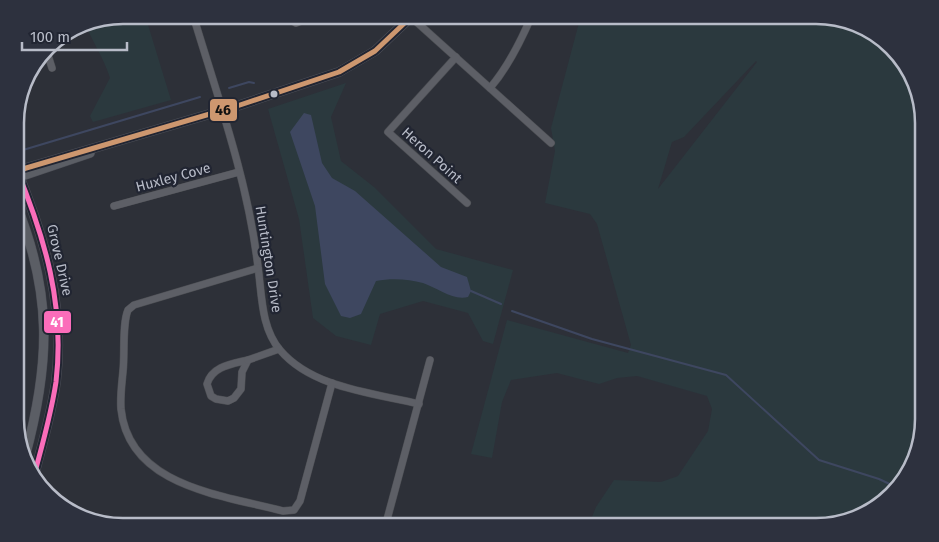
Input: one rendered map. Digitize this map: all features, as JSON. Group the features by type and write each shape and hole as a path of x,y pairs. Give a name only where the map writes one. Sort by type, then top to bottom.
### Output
{"main road":[{"path":"24,171 339,72 375,51 404,24"},
{"name":"Grove Drive","path":"24,191 44,242 52,272 58,327 58,359 53,399 36,467"},
{"name":"Grove Drive","path":"24,229 39,275 45,328 42,380 28,445"}],"street":[{"name":"Huntington Drive","path":"196,24 252,218 265,318 279,349 295,364 332,383 419,404"},
{"path":"421,24 551,143"},
{"path":"490,88 499,77 528,24"},
{"path":"49,57 52,68"},
{"name":"Heron Point","path":"456,57 388,132 467,203"},
{"name":"Huxley Cove","path":"114,206 239,172"},
{"path":"258,268 134,305 128,310 121,409 127,431 138,452 154,469 179,483 283,511 294,510 300,501 332,383"},
{"path":"248,360 242,372 242,383 238,394 228,400 216,399 211,396 207,384 212,373 222,367 279,349"},
{"path":"387,518 430,360"}],"shaded area":[{"path":"148,24 171,100 93,122 90,116 110,78 88,30 103,26"},
{"path":"579,24 829,25 842,27 866,37 891,57 899,68 910,91 915,116 915,426 908,457 899,474 882,494 871,502 848,513 823,518 592,518 596,507 614,480 661,482 678,476 708,431 712,409 707,396 637,376 617,378 599,384 557,373 511,380 502,402 492,458 471,454 507,320 628,353 631,345 597,224 590,214 545,203 555,151 551,128","holes":["756,61 658,189 672,142 684,137"]},
{"path":"346,83 331,117 341,161 374,187 436,249 513,270 493,344 483,341 468,313 423,301 380,314 371,345 336,336 313,318 299,219 268,109"}],"water":[{"path":"304,113 311,115 322,163 332,178 355,191 441,267 467,277 471,291 468,297 451,296 429,285 418,282 400,279 382,280 376,281 361,314 350,318 341,316 325,284 315,206 290,132"}],"waterway":[{"path":"229,88 249,82 254,83"},
{"path":"24,150 200,97"},
{"path":"471,291 501,304"},
{"path":"512,311 592,339 726,375 819,460 891,485"}],"transit line":[{"name":"46","path":"24,169 237,106 339,72 375,51 404,24"},
{"name":"41","path":"24,189 44,246 55,299 58,326 56,382 49,419 36,467"}]}
